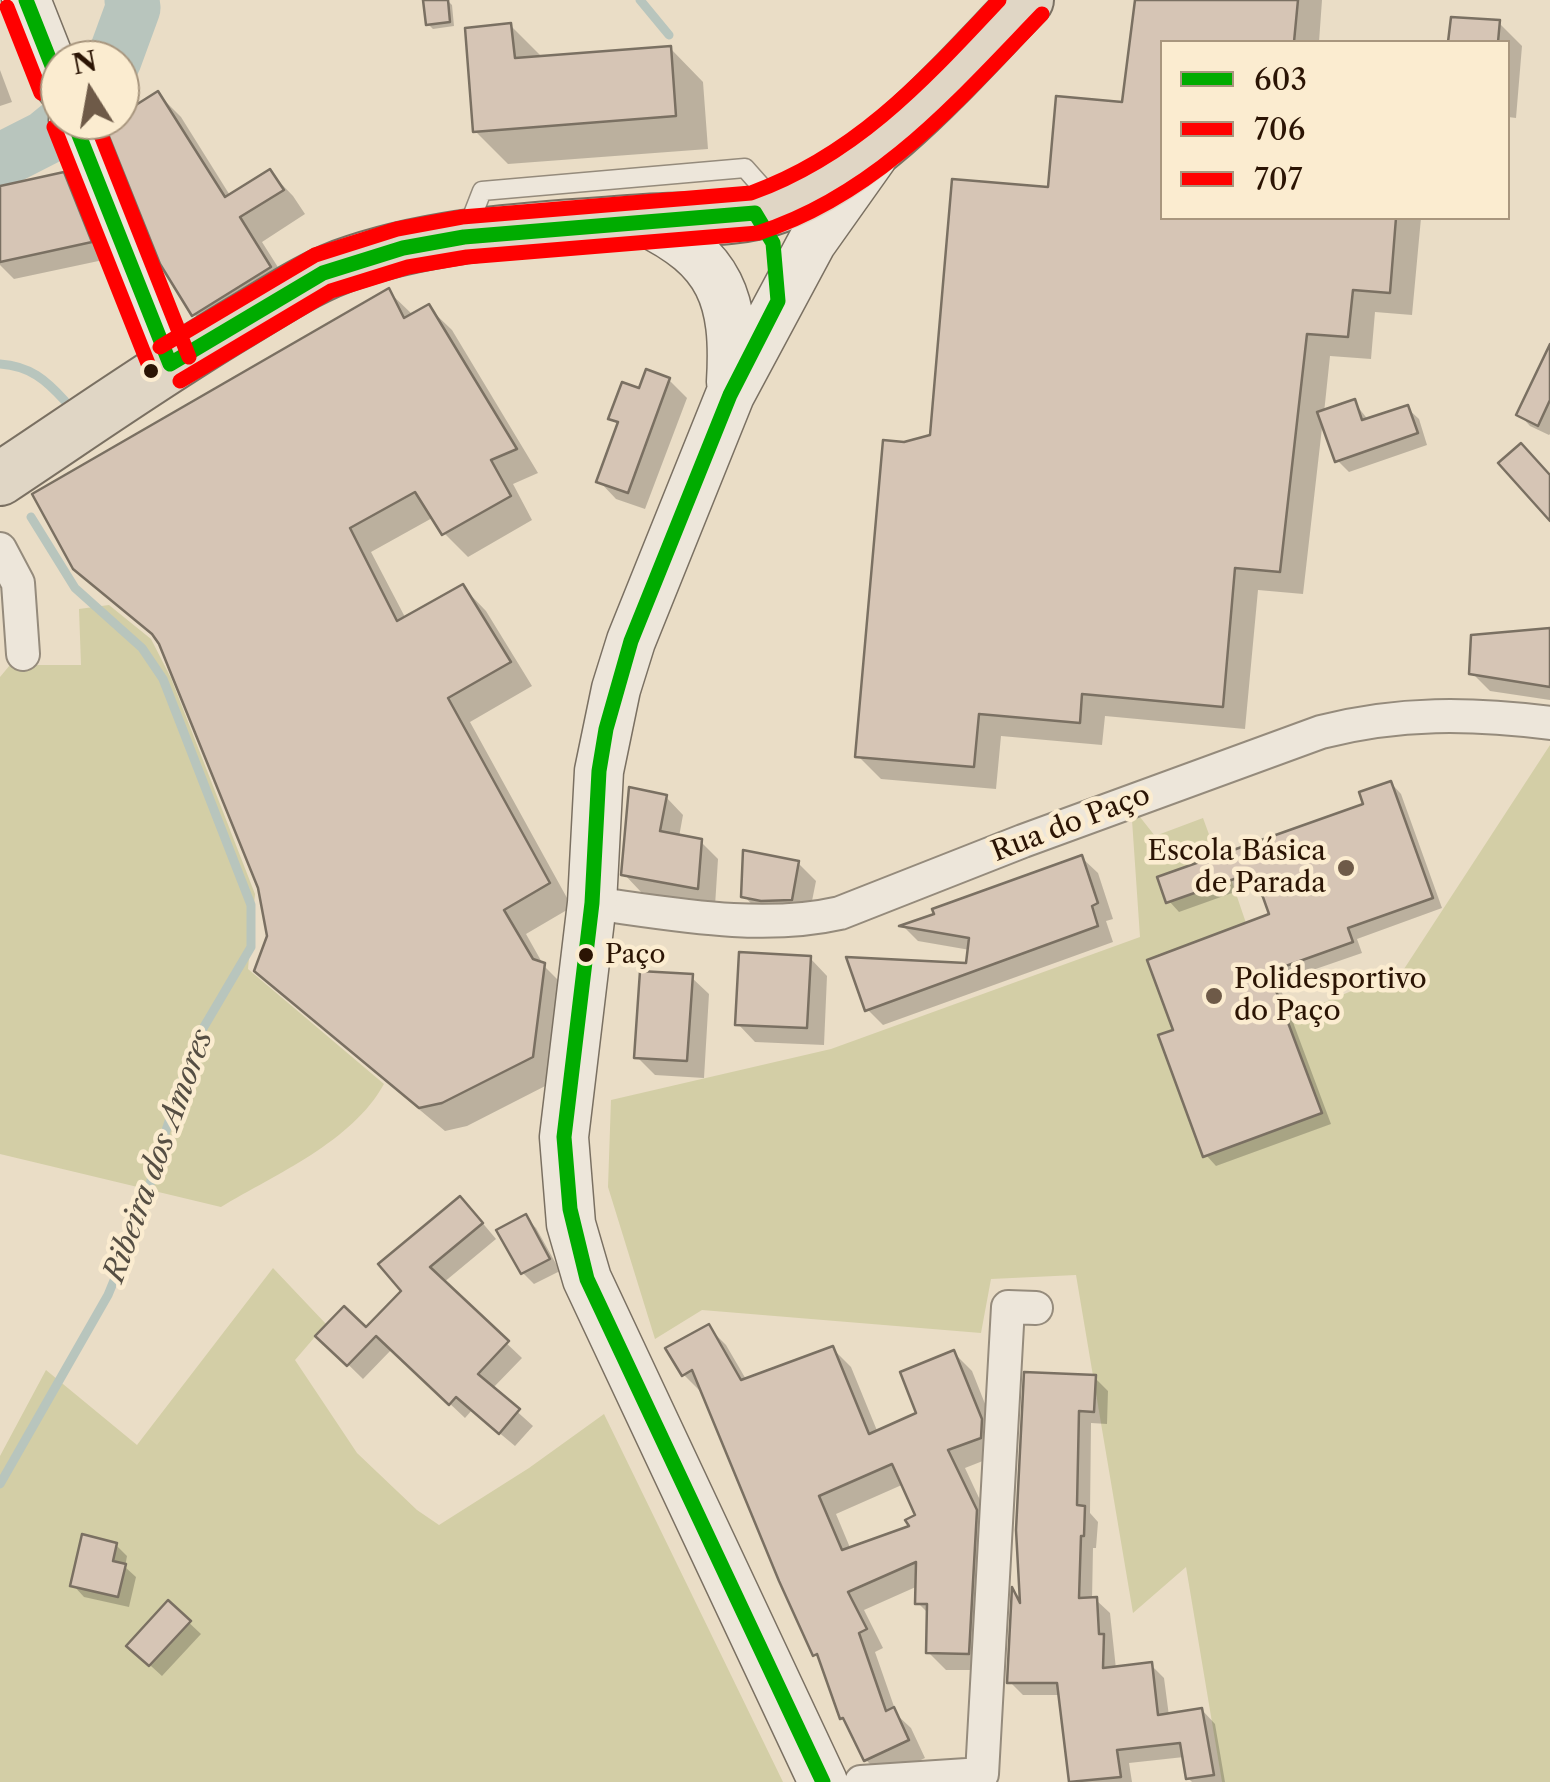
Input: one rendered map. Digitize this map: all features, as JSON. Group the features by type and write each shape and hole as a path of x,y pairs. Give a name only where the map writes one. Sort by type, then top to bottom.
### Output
{"main road":[{"path":"0,479 170,364 323,274 402,248 464,237 767,210 842,176 878,149 1027,0"}],"street":[{"path":"26,0 42,40"},
{"path":"82,140 170,364"},
{"path":"823,1782 596,1301 580,1256 567,1195 564,1137 592,903 599,771 616,689 631,642 730,395 812,242 878,149"},
{"path":"767,210 778,301"},
{"path":"644,221 695,250 717,284 732,321 730,395"},
{"path":"0,549 18,584 23,654"},
{"name":"Rua do Paço","path":"592,903 776,922 809,920 840,913 1040,835 1321,732 1361,721 1444,714 1550,723"},
{"path":"860,1782 982,1774 1008,1307 1036,1308"}],"lane":[{"path":"464,237 482,191 745,168 767,210"}],"shaded area":[{"path":"109,605 151,639 171,678 255,894 248,969 384,1084 370,1105 333,1140 221,1207 0,1154 0,677 10,665 81,665 79,609"},
{"path":"1550,745 1550,1782 1222,1782 1186,1567 1133,1613 1076,1275 991,1279 981,1333 702,1310 655,1339 608,1187 611,1100 831,1049 1140,937 1132,820 1140,817 1155,836 1203,818 1226,881 1231,879 1246,923 1251,922 1287,1018 1404,969"},
{"path":"273,1268 326,1324 295,1360 357,1453 417,1510 439,1525 604,1414 783,1782 0,1782 0,1456 46,1370 137,1445"}],"building":[{"path":"423,0 448,0 450,22 426,25"},
{"path":"1135,0 1298,0 1294,40 1160,40 1160,220 1396,220 1390,293 1353,290 1348,337 1307,334 1280,572 1235,568 1223,707 1082,694 1080,723 979,714 974,767 855,757 883,440 904,442 930,435 952,179 1048,187 1056,96 1122,102"},
{"path":"1451,17 1500,20 1498,40 1448,40"},
{"path":"511,23 515,58 671,46 676,116 473,132 465,28"},
{"path":"158,91 225,197 270,169 284,190 240,217 271,267 192,316 160,264 110,140 140,140 140,102"},
{"path":"64,172 92,242 0,262 0,186"},
{"path":"389,288 404,318 429,304 517,449 491,460 511,496 442,535 415,492 350,528 397,621 463,584 511,662 448,698 550,883 504,910 533,959 545,963 533,1057 442,1103 419,1108 254,971 267,936 258,888 159,644 73,569 32,494"},
{"path":"1550,344 1550,400 1538,426 1516,415"},
{"path":"646,369 670,378 628,493 596,482 618,422 608,419 622,382 639,388"},
{"path":"1355,399 1362,420 1408,405 1418,433 1335,462 1317,412"},
{"path":"1521,443 1550,475 1550,521 1498,463"},
{"path":"1550,628 1550,687 1469,674 1471,635"},
{"path":"1391,781 1433,898 1348,928 1353,942 1269,972 1322,1113 1203,1157 1158,1035 1173,1030 1147,960 1269,914 1254,872 1166,903 1157,877 1363,804 1359,792"},
{"path":"629,787 667,795 660,831 702,839 698,889 621,875"},
{"path":"743,850 799,861 792,900 741,897"},
{"path":"1082,855 1098,903 1092,906 1098,926 865,1011 846,957 966,963 969,938 899,926 934,914 932,909"},
{"path":"739,952 811,956 807,1028 735,1025"},
{"path":"640,971 693,974 687,1061 634,1058"},
{"path":"460,1196 483,1223 430,1267 509,1341 478,1374 520,1409 499,1434 456,1397 449,1405 376,1336 347,1366 315,1336 344,1306 366,1327 401,1291 378,1264"},
{"path":"526,1214 550,1259 521,1274 496,1230"},
{"path":"709,1324 741,1380 833,1346 869,1434 916,1413 900,1372 954,1350 982,1419 981,1438 948,1450 977,1510 969,1654 926,1653 927,1604 915,1604 916,1562 848,1592 867,1629 859,1633 886,1711 894,1707 909,1740 864,1761 843,1718 840,1719 817,1654 813,1656 779,1581 692,1370 682,1376 665,1348","holes":["892,1464 915,1515 905,1520 909,1526 842,1550 819,1496"]},
{"path":"1024,1372 1096,1375 1094,1412 1079,1411 1077,1505 1085,1506 1079,1598 1097,1597 1099,1634 1104,1634 1103,1668 1152,1662 1158,1715 1202,1708 1214,1775 1186,1779 1180,1743 1117,1750 1121,1777 1069,1782 1057,1683 1007,1683 1012,1587 1020,1603 1016,1530"},
{"path":"82,1534 117,1543 113,1561 126,1564 118,1597 70,1586"},
{"path":"168,1600 191,1621 149,1666 126,1646"}],"waterway":[{"path":"121,40 133,8 132,0"},
{"path":"640,0 669,35"},
{"path":"0,161 41,140"},
{"name":"Ribeira dos Amores","path":"0,364 37,375 65,401"},
{"name":"Ribeira dos Amores","path":"0,1484 108,1295 144,1208 195,1042 251,947 251,905 163,679 142,648 75,588 31,517"}],"transit line":[{"name":"603","path":"26,0 42,40"},
{"name":"707","path":"160,347 315,255 397,229 462,217 751,193 789,177 856,136 915,86 999,0"},
{"name":"706","path":"7,7 40,90"},
{"name":"706","path":"180,381 331,291 408,267 467,257 758,233 801,216 841,195 913,142 1042,14"},
{"name":"706","path":"59,140 151,371"},
{"name":"603","path":"81,140 170,364"},
{"name":"707","path":"103,140 189,357"},
{"name":"603","path":"170,364 323,273 403,248 464,237 755,213 773,243 778,301 730,395 631,641 606,729 599,771 592,903 564,1137 570,1209 587,1279 823,1782"}],"place":[{"name":"Escola Básica de Parada","path":"1346,868"},
{"name":"Paço","path":"586,955"},
{"name":"Polidesportivo do Paço","path":"1214,996"}]}
